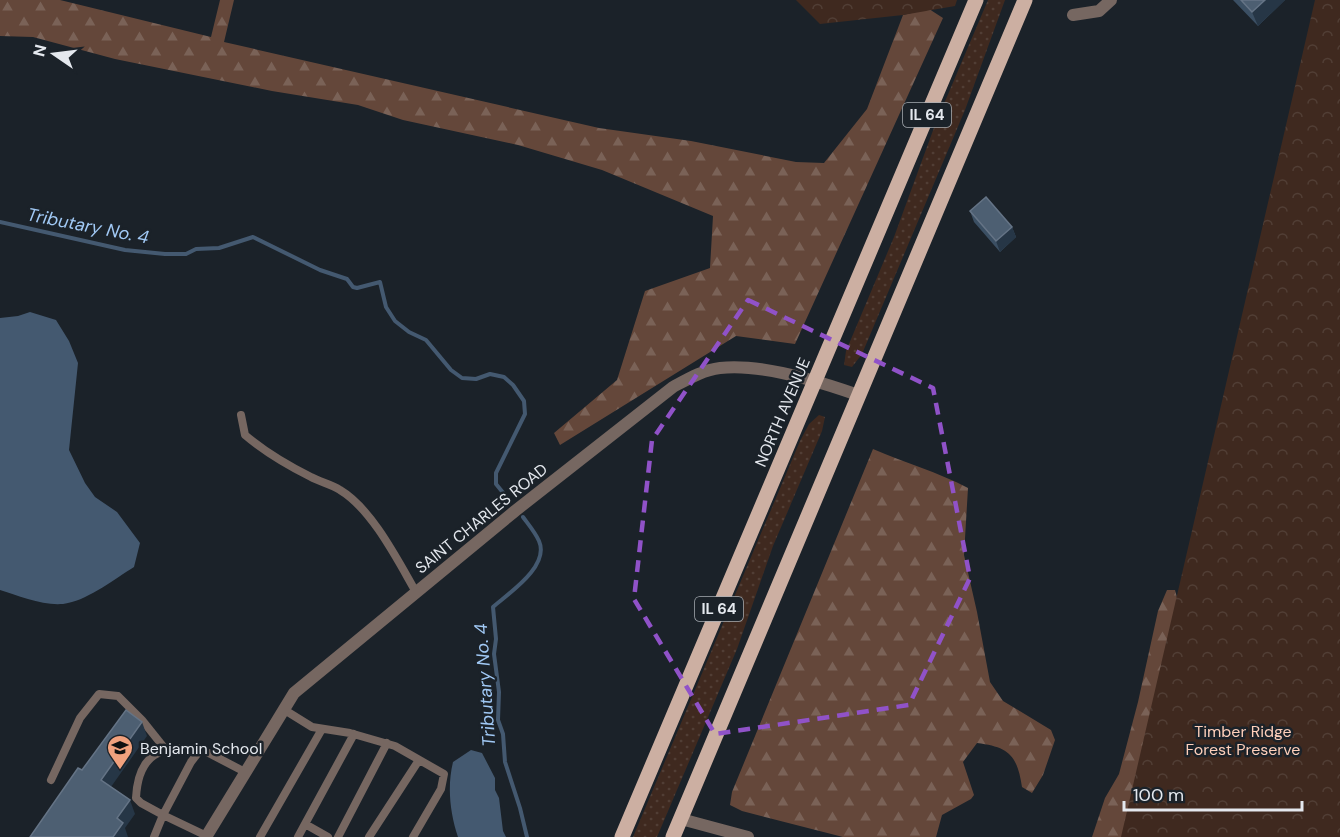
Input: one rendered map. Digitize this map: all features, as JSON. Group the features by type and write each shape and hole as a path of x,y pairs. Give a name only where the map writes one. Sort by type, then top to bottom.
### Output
{"main road":[{"name":"NORTH AVENUE","path":"622,837 976,0"},
{"name":"IL 64","path":"673,837 1025,0"}],"street":[{"path":"1073,15 1099,11 1111,0"},
{"name":"SAINT CHARLES ROAD","path":"207,837 294,693 514,511 673,387 699,374 720,368 745,368 814,380 858,395"},
{"path":"681,819 748,837"}],"lane":[{"path":"241,415 245,435 269,454 312,478 341,490 365,513 391,548 416,592"},
{"path":"51,780 80,718 99,694 118,696 142,720 166,750"},
{"path":"283,709 312,727 354,734 395,746 444,774 441,789 413,837"},
{"path":"260,837 322,729"},
{"path":"298,837 354,734"},
{"path":"338,837 387,743"},
{"path":"207,837 141,803 136,798 139,771 159,752 187,747 201,749 245,772"},
{"path":"154,837 190,762 201,749"},
{"path":"369,837 419,760"},
{"path":"305,824 328,837"}],"highlighted area":[{"path":"748,300 933,388 970,578 909,705 715,734 634,599 652,440"}],"green space":[{"path":"0,0 60,0 211,37 220,0 234,0 224,42 599,128 691,141 796,162 824,163 867,109 903,15 929,9 943,18 795,344 736,336 560,445 554,433 617,380 645,291 710,268 713,216 602,170 518,145 403,120 358,105 272,91 115,59 33,37 0,36"},
{"path":"796,0 957,0 955,6 903,15 820,24"},
{"path":"988,0 1005,0 965,110 862,354 852,367 844,365 846,351 894,237 935,125"},
{"name":"Timber Ridge Forest Preserve","path":"1315,0 1340,0 1340,837 1121,837"},
{"path":"819,415 825,417 822,431 773,546 737,649 657,837 633,837 800,441 809,424"},
{"path":"873,449 968,488 964,555 990,682 1003,701 1051,730 1055,740 1043,775 1032,793 1022,787 1017,767 1010,754 997,747 977,743 963,762 974,795 971,799 942,815 936,837 843,837 742,811 730,805 732,792"},
{"path":"1167,590 1175,590 1182,617 1142,837 1092,837 1105,798 1119,774 1158,611"}],"water":[{"path":"30,312 56,320 69,341 78,363 69,450 85,483 95,497 117,512 140,543 134,567 85,597 60,604 34,601 0,590 0,318"},
{"path":"471,750 482,753 495,778 495,790 499,798 503,831 506,837 458,837 450,800 451,771 453,762"}],"building":[{"path":"1241,0 1265,0 1252,12"},
{"path":"986,197 1012,227 996,241 970,211"},
{"path":"126,710 142,722 101,780 130,800 117,818 123,823 113,837 30,837 78,768 82,770"}],"waterway":[{"name":"Tributary No. 4","path":"0,222 125,250 165,254 186,254 196,249 219,248 253,237 320,270 347,279 353,287 380,282 386,307 395,321 409,332 426,340 451,370 462,378 476,379 490,374 504,377 524,401 525,414 496,473 496,484 509,500"},
{"name":"Tributary No. 4","path":"523,517 539,541 541,550 539,560 526,578 493,607 496,639 494,654 499,692 498,720 503,734 505,762 527,837"}],"place":[{"name":"Benjamin School","path":"120,771"}]}
